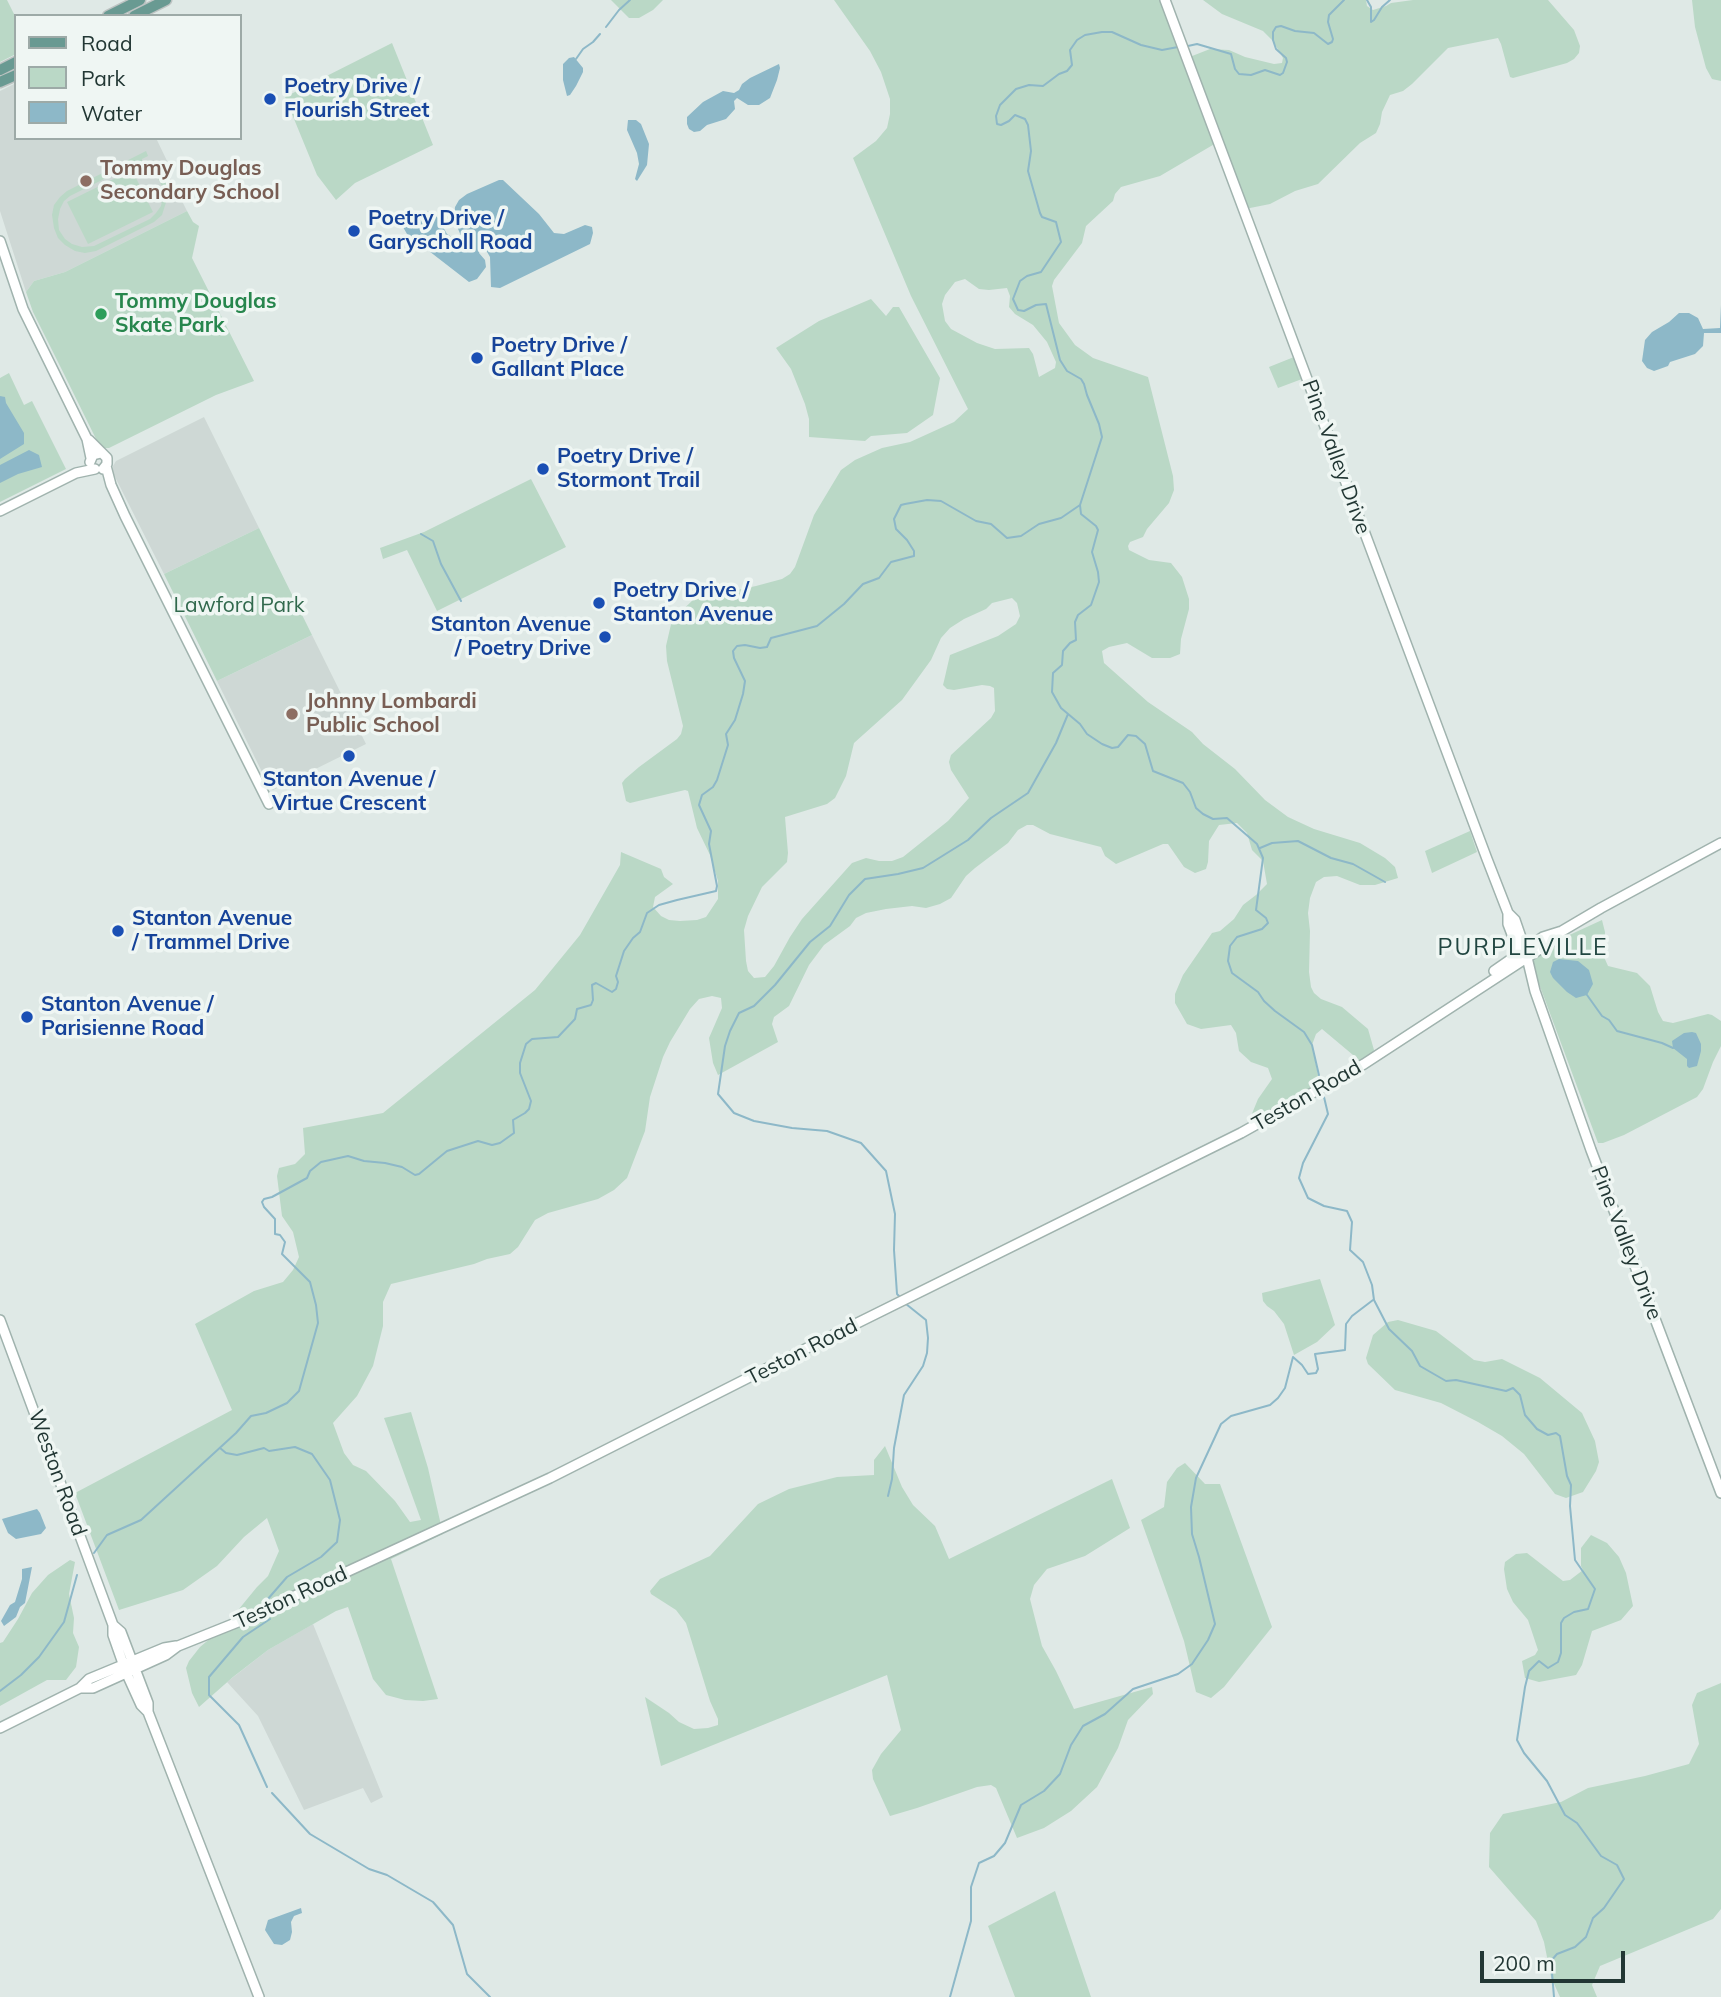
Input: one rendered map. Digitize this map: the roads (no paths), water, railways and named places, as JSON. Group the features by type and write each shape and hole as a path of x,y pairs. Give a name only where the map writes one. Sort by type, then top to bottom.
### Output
{"main road":[{"path":"112,14 140,0"},
{"path":"138,14 166,0"}],"street":[{"name":"Pine Valley Drive","path":"1165,0 1508,913 1508,924 1523,954 1591,1150 1721,1493"},
{"path":"0,241 23,309 87,439 92,466 111,485"},
{"path":"87,439 107,457 106,466 111,485 269,804"},
{"path":"76,473 96,453 101,453"},
{"path":"0,511 76,473 103,469 106,466"},
{"name":"Teston Road","path":"0,1728 80,1688 89,1679 166,1654 178,1646 275,1605 525,1490 1241,1133 1364,1064 1523,954 1543,937 1562,931 1721,843"},
{"name":"Weston Road","path":"0,1320 113,1625 113,1634 129,1666 141,1705 148,1712 259,1997"}],"water":[{"path":"574,57 583,72 567,96 563,64"},
{"path":"779,64 777,80 770,98 759,105 748,105 737,98 734,101 735,109 726,119 707,125 700,131 689,129 687,117 703,102 723,91 734,93 750,78"},
{"path":"628,120 636,120 641,124 649,144 647,165 637,181 635,179 639,164 627,130"},
{"path":"503,180 539,214 554,233 564,234 585,225 592,227 590,244 500,288 491,287 490,257 481,246 479,253 485,260 486,267 477,279 469,282 407,234 403,227 404,222 410,218 426,211 433,213 447,234 468,247 470,243 461,236 454,219 455,207 467,194"},
{"path":"1721,305 1721,333 1704,333 1703,346 1695,354 1670,362 1668,366 1654,371 1647,368 1642,361 1645,340 1652,332 1679,313 1689,313 1698,318 1703,329 1720,328"},
{"path":"0,396 5,397 24,433 24,444 0,459"},
{"path":"29,450 39,455 42,467 0,483 0,465"},
{"path":"1559,959 1578,961 1589,970 1593,984 1587,995 1576,998 1553,978 1550,972 1553,962"},
{"path":"1684,1033 1696,1033 1701,1051 1697,1066 1689,1068 1687,1059 1673,1048 1672,1041"},
{"path":"37,1509 46,1528 41,1534 16,1539 8,1533 2,1519"},
{"path":"32,1567 25,1603 16,1617 4,1626 1,1621 10,1605 15,1602 22,1569"},
{"path":"301,1908 302,1913 294,1916 291,1922 290,1940 282,1945 274,1944 265,1930 268,1920"}],"waterway":[{"path":"606,27 630,0"},
{"path":"1188,46 1197,44 1231,54 1239,74 1251,75 1265,70 1280,75 1287,62 1276,49 1273,40 1276,27 1314,33 1328,44 1333,39 1328,22 1329,15 1344,0"},
{"path":"1367,0 1371,7 1371,22 1390,0"},
{"path":"1178,47 1162,50 1141,45 1112,32 1085,35 1077,40 1070,50 1072,65 1067,71 1043,86 1029,85 1016,89 1000,105 996,116 997,124 1001,125 1015,115 1025,119 1031,151 1028,171 1040,213 1042,217 1056,222 1061,242 1041,272 1020,281 1013,299 1018,310 1024,311 1046,304 1060,360 1067,371 1081,379 1084,384 1102,437 1080,505 1081,514 1098,530 1092,552 1099,582 1091,605 1078,615 1075,622 1076,640 1063,651 1062,665 1053,673 1052,692 1061,708 1080,724 1087,734 1102,744 1118,747 1128,735 1136,736 1145,744 1153,771 1183,783 1196,808 1203,814 1213,819 1227,818 1257,844 1263,858 1256,910 1268,923 1262,929 1237,937 1230,946 1228,961 1232,973 1258,992 1275,1011 1304,1032 1312,1045 1321,1084"},
{"path":"576,59 600,34"},
{"path":"94,1553 107,1535 141,1520 251,1416 266,1413 287,1403 299,1391 318,1323 316,1305 310,1282 282,1254 285,1242 280,1235 275,1234 275,1219 264,1207 264,1199 307,1178 310,1171 321,1162 348,1156 402,1167 415,1175 447,1151 478,1141 492,1145 500,1143 514,1133 513,1120 529,1109 531,1101 520,1073 526,1044 532,1039 558,1037 575,1019 577,1009 591,1005 592,985 596,983 612,992 616,989 616,976 624,951 640,932 647,913 659,905 716,891 709,844 711,831 699,805 702,795 713,787 717,780 728,745 726,734 735,720 743,694 745,681 733,651 737,646 767,647 771,638 817,626 863,584 879,578 891,562 914,556 907,540 896,529 894,519 901,505 927,500 941,501 976,521 991,524 1007,538 1021,536 1039,524 1061,518 1080,505"},
{"path":"421,534 433,541 441,564 461,601"},
{"path":"900,1297 897,1294 894,1250 895,1214 886,1171 861,1143 827,1131 754,1121 734,1113 718,1094 725,1046 739,1013 754,1006 775,985 810,942 830,926 849,895 865,879 923,868 968,840 991,818 1028,793 1056,743 1068,714"},
{"path":"1260,848 1272,843 1298,841 1331,858 1353,864 1385,882"},
{"path":"1587,995 1617,1031 1673,1048"},
{"path":"1324,1097 1328,1114 1303,1163 1299,1178 1308,1198 1324,1206 1347,1211 1352,1222 1350,1250 1363,1262 1372,1285 1374,1300 1389,1329 1412,1351 1420,1366 1446,1381 1456,1380 1506,1391 1513,1388 1520,1395 1525,1415 1537,1429 1548,1435 1556,1433 1560,1436 1571,1485 1570,1506 1575,1560 1595,1589 1588,1609 1574,1612 1561,1623 1561,1653 1558,1662 1548,1668 1539,1661 1529,1671 1517,1740 1547,1781 1565,1815 1577,1823 1601,1856 1617,1865 1624,1879 1604,1908 1593,1918 1586,1937 1575,1947 1557,1954 1551,1961 1554,1997"},
{"path":"950,1997 971,1921 971,1887 979,1863 994,1856 1005,1843 1021,1805 1044,1791 1060,1774 1071,1745 1083,1726 1105,1714 1133,1689 1178,1674 1192,1664 1208,1640 1215,1624 1192,1534 1191,1507 1196,1478 1221,1424 1231,1416 1270,1405 1278,1398 1285,1388 1293,1357 1308,1374 1316,1373 1318,1369 1315,1354 1345,1350 1346,1324 1373,1300"},
{"path":"888,1496 904,1395 923,1366 927,1353 926,1320 906,1304"},
{"path":"220,1448 226,1453 237,1455 264,1448 269,1451 295,1447 312,1454 330,1480 340,1520 337,1542 321,1557 287,1577 267,1600"},
{"path":"0,1691 39,1657 64,1622 77,1575"},
{"path":"267,1787 239,1725 209,1695 209,1677 243,1637 270,1619"},
{"path":"272,1793 310,1834 433,1902 453,1925 467,1974 490,1997"}],"place":[{"name":"Poetry Drive / Flourish Street","path":"270,99"},
{"name":"Tommy Douglas Secondary School","path":"86,181"},
{"name":"Poetry Drive / Garyscholl Road","path":"354,231"},
{"name":"Tommy Douglas Skate Park","path":"101,314"},
{"name":"Poetry Drive / Gallant Place","path":"477,358"},
{"name":"Poetry Drive / Stormont Trail","path":"543,469"},
{"name":"Poetry Drive / Stanton Avenue","path":"599,603"},
{"name":"Stanton Avenue / Poetry Drive","path":"605,637"},
{"name":"Johnny Lombardi Public School","path":"292,714"},
{"name":"Stanton Avenue / Virtue Crescent","path":"349,756"},
{"name":"Stanton Avenue / Trammel Drive","path":"118,931"},
{"name":"Stanton Avenue / Parisienne Road","path":"27,1017"}],"district":[{"name":"PURPLEVILLE","path":"1523,948"}],"park label":[{"name":"Lawford Park","path":"239,606"}]}
